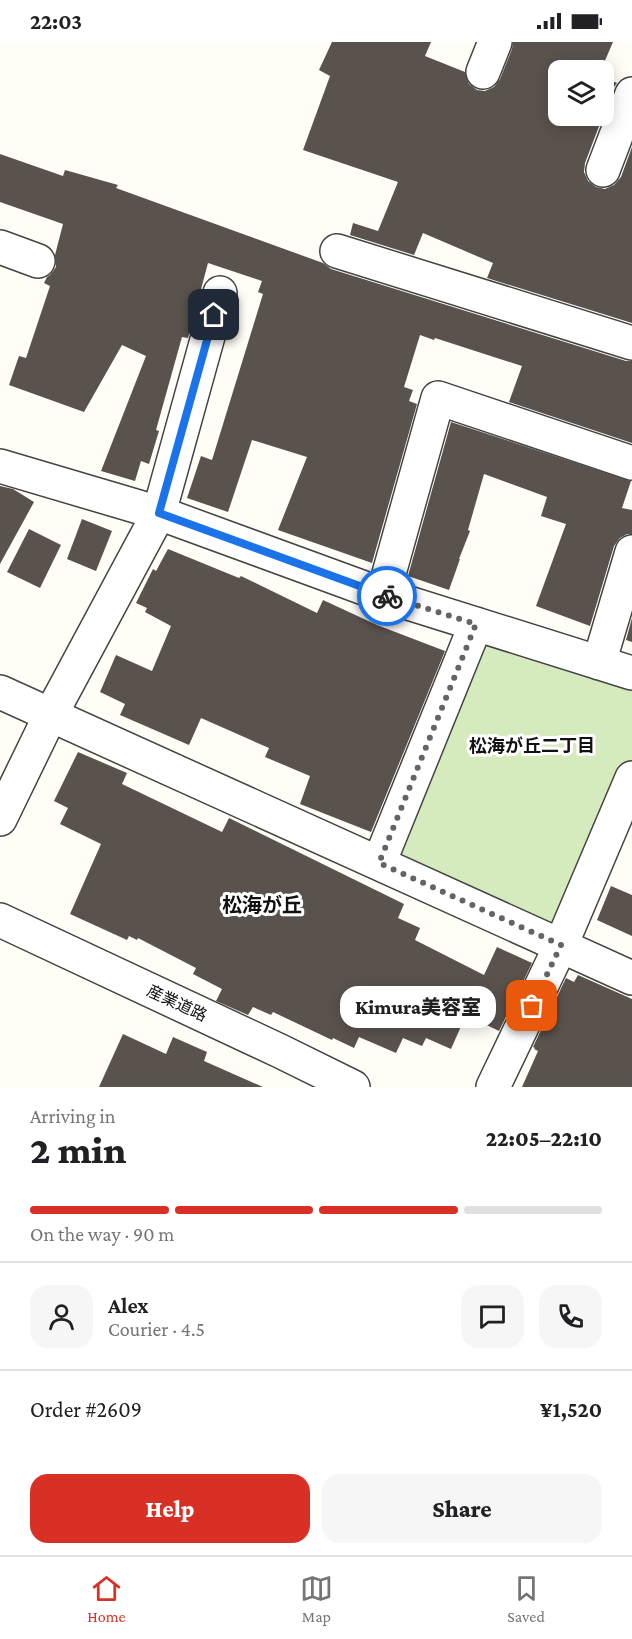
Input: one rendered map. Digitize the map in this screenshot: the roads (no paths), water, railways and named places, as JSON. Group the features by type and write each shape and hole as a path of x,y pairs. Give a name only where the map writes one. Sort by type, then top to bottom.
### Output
{"street":[{"path":"483,72 495,42"},
{"path":"603,170 632,94"},
{"path":"0,247 38,261"},
{"path":"337,251 632,343"},
{"path":"0,819 50,716 159,513 220,294"},
{"path":"383,595 438,398 632,463"},
{"path":"0,466 159,513 383,595 632,673"},
{"path":"599,663 632,552"},
{"path":"379,863 476,624"},
{"path":"0,692 632,978"},
{"path":"493,1087 625,818 632,778"},
{"name":"産業道路","path":"0,920 352,1087"}],"place":[{"name":"Kimura美容室","path":"532,1006"}],"district":[{"name":"松海が丘二丁目","path":"532,746"},
{"name":"松海が丘","path":"262,905"}]}
